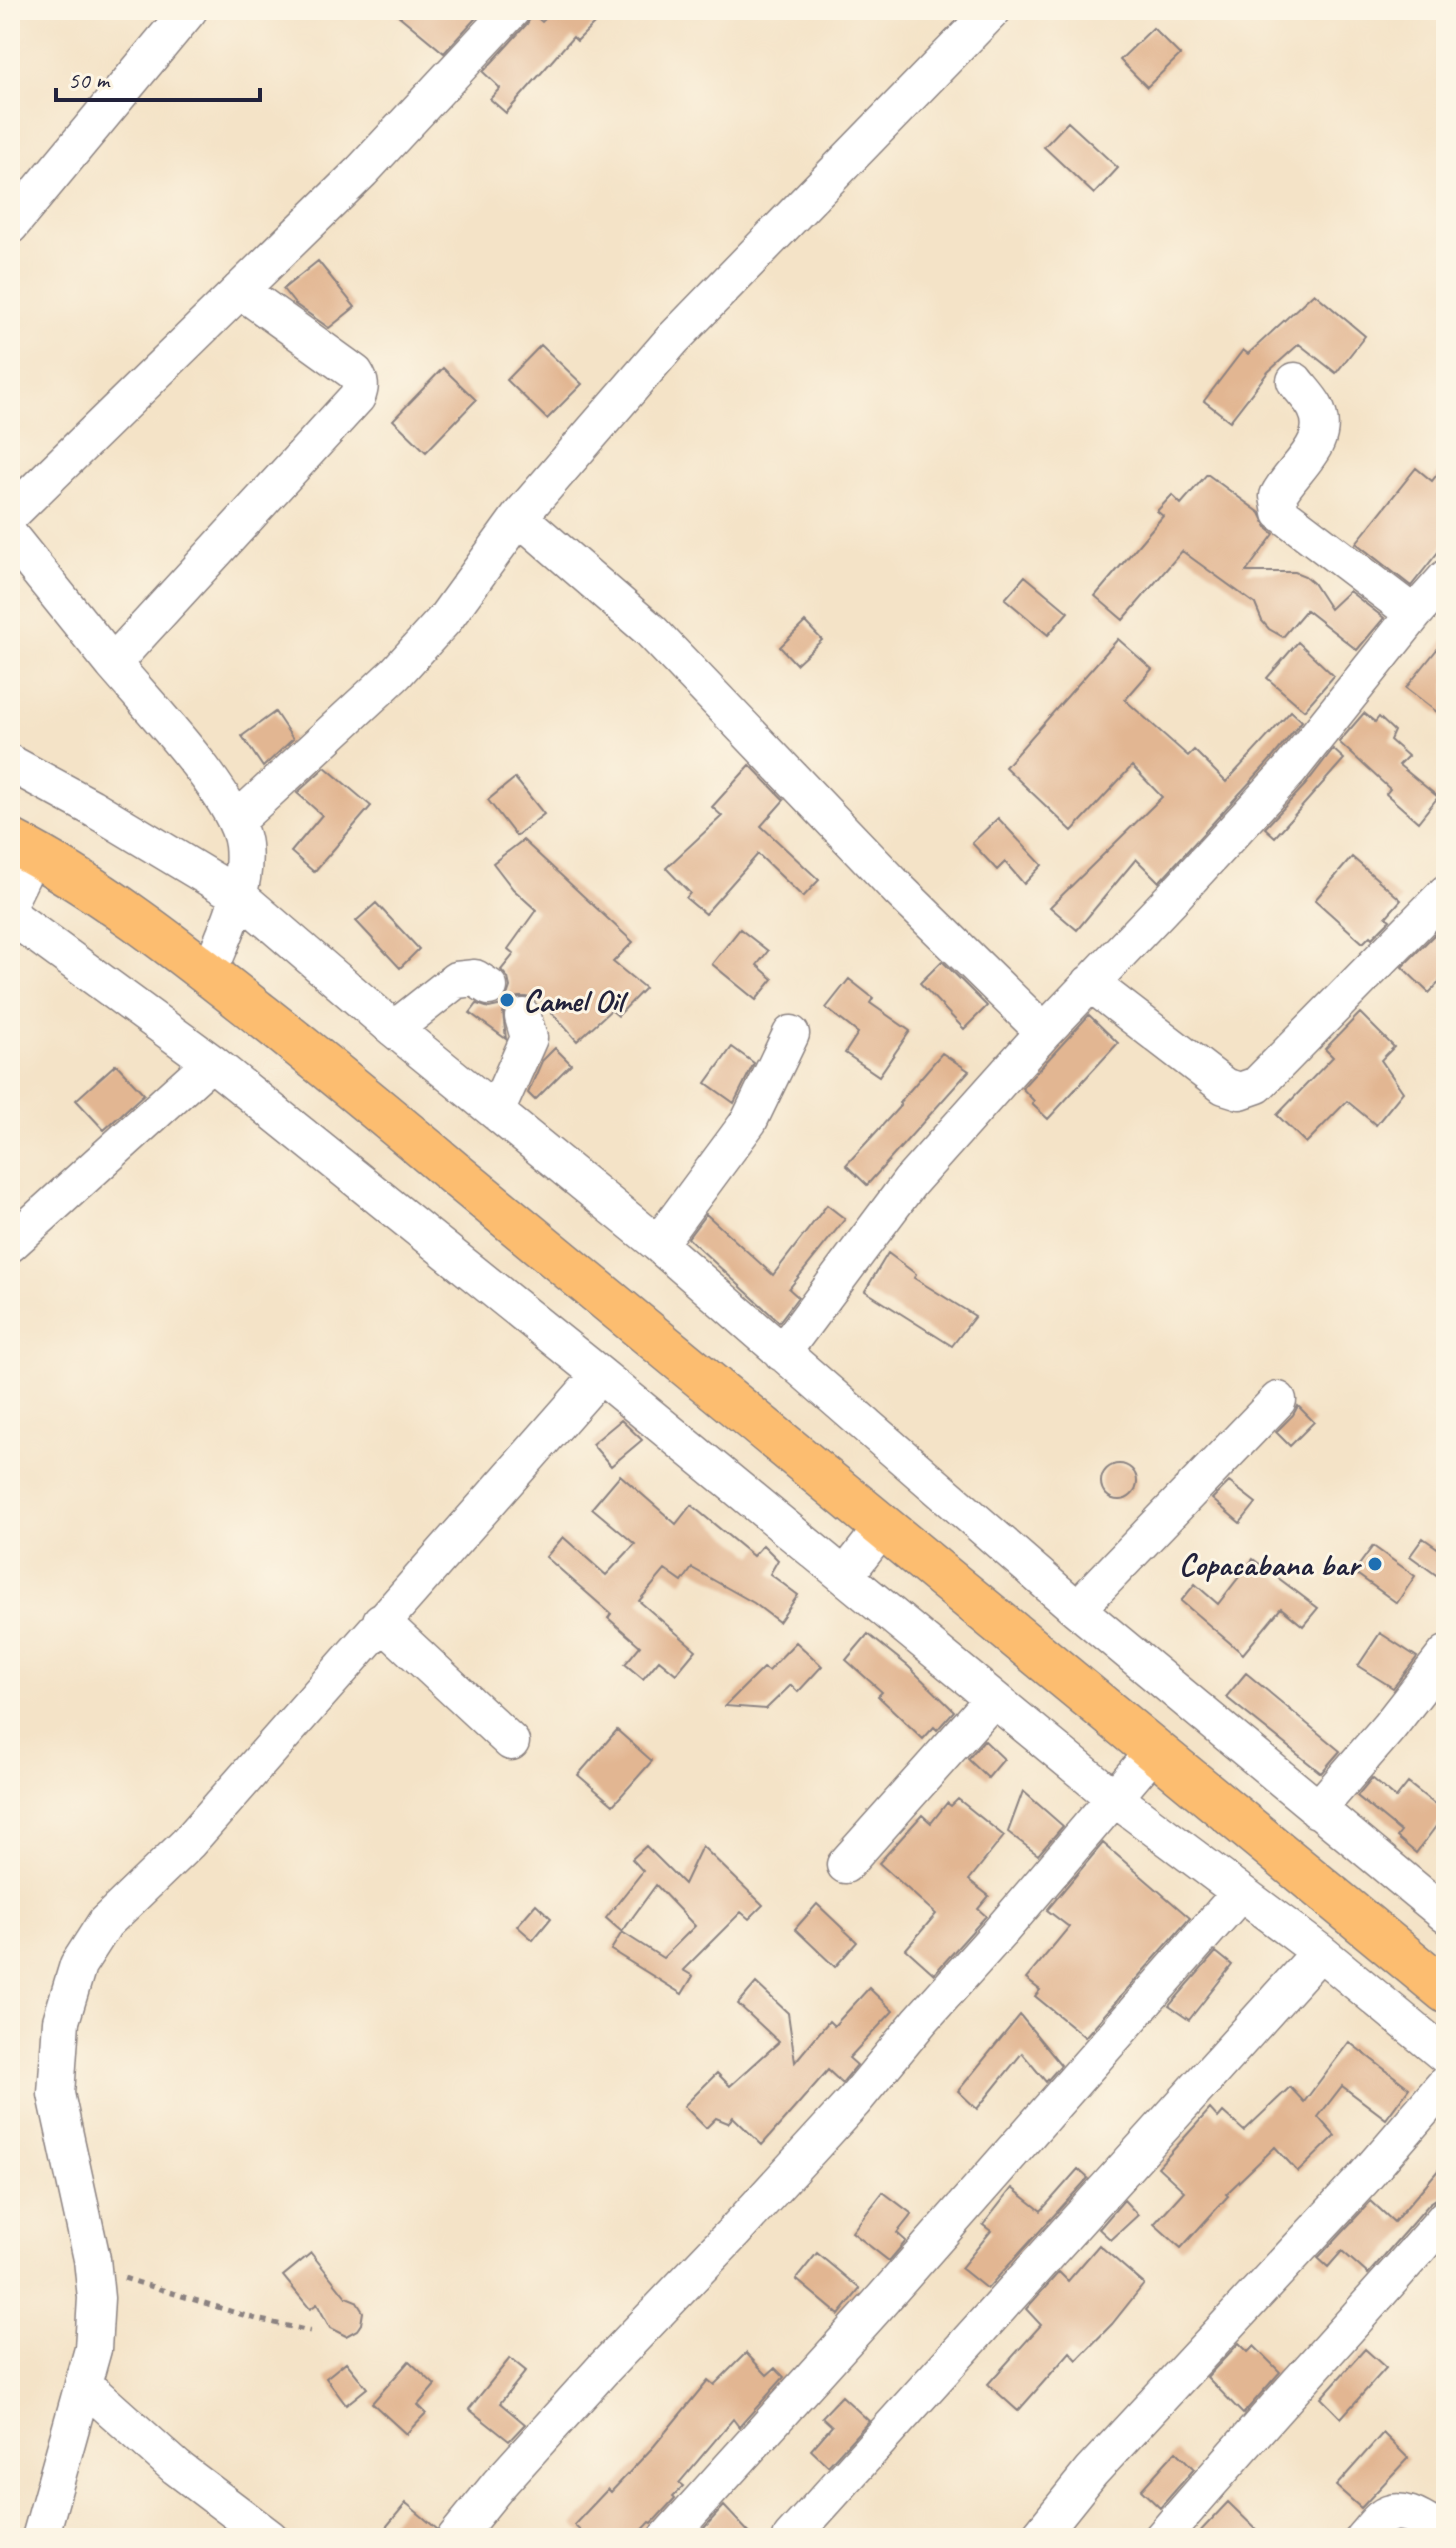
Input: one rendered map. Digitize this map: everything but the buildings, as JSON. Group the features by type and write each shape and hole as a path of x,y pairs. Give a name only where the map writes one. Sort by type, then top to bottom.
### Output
{"highway":[{"path":"22,847 96,890 209,973 347,1082 1446,1991"}],"street":[{"path":"10,226 189,10"},
{"path":"10,515 362,171 512,10"},
{"path":"237,820 396,673 445,619 519,517 673,339 993,10"},
{"path":"113,663 357,397 360,389 361,382 355,373 240,290"},
{"path":"1295,381 1314,406 1318,439 1278,496 1281,513 1414,614"},
{"path":"519,517 651,631 900,891 1044,1032"},
{"path":"10,536 198,764 237,820 243,844 239,896 209,973"},
{"path":"782,1353 910,1182 1044,1032 1289,771 1446,578"},
{"path":"10,763 91,807 239,896 394,1029 658,1244 1077,1609 1446,1915"},
{"path":"10,900 22,847"},
{"path":"1090,983 1224,1086 1240,1091 1257,1085 1446,893"},
{"path":"10,915 211,1062 600,1375 1113,1797 1320,1952 1446,2056"},
{"path":"394,1029 456,980 475,978 489,987"},
{"path":"496,1112 529,1038 523,1017"},
{"path":"658,1244 749,1121 791,1034"},
{"path":"10,1244 211,1062"},
{"path":"40,2538 93,2349 96,2298 93,2269 56,2094 61,2021 78,1965 105,1923 188,1843 600,1375"},
{"path":"1077,1609 1278,1400"},
{"path":"845,1576 883,1527"},
{"path":"381,1621 511,1742"},
{"path":"1317,1810 1389,1727 1446,1654"},
{"path":"845,1865 993,1699"},
{"path":"455,2538 499,2484 603,2369 854,2101 1154,1751"},
{"path":"667,2538 874,2309 1240,1893"},
{"path":"791,2538 1320,1952"},
{"path":"1038,2538 1091,2472 1363,2179 1446,2083"},
{"path":"1162,2538 1248,2437 1443,2227"},
{"path":"83,2384 176,2467 270,2538"},
{"path":"1363,2538 1382,2517 1395,2512 1410,2514 1446,2535"}],"path":[{"path":"93,2269 256,2319 310,2331"}],"place":[{"name":"Camel Oil","path":"507,1000"},
{"name":"Copacabana bar","path":"1375,1564"}]}
